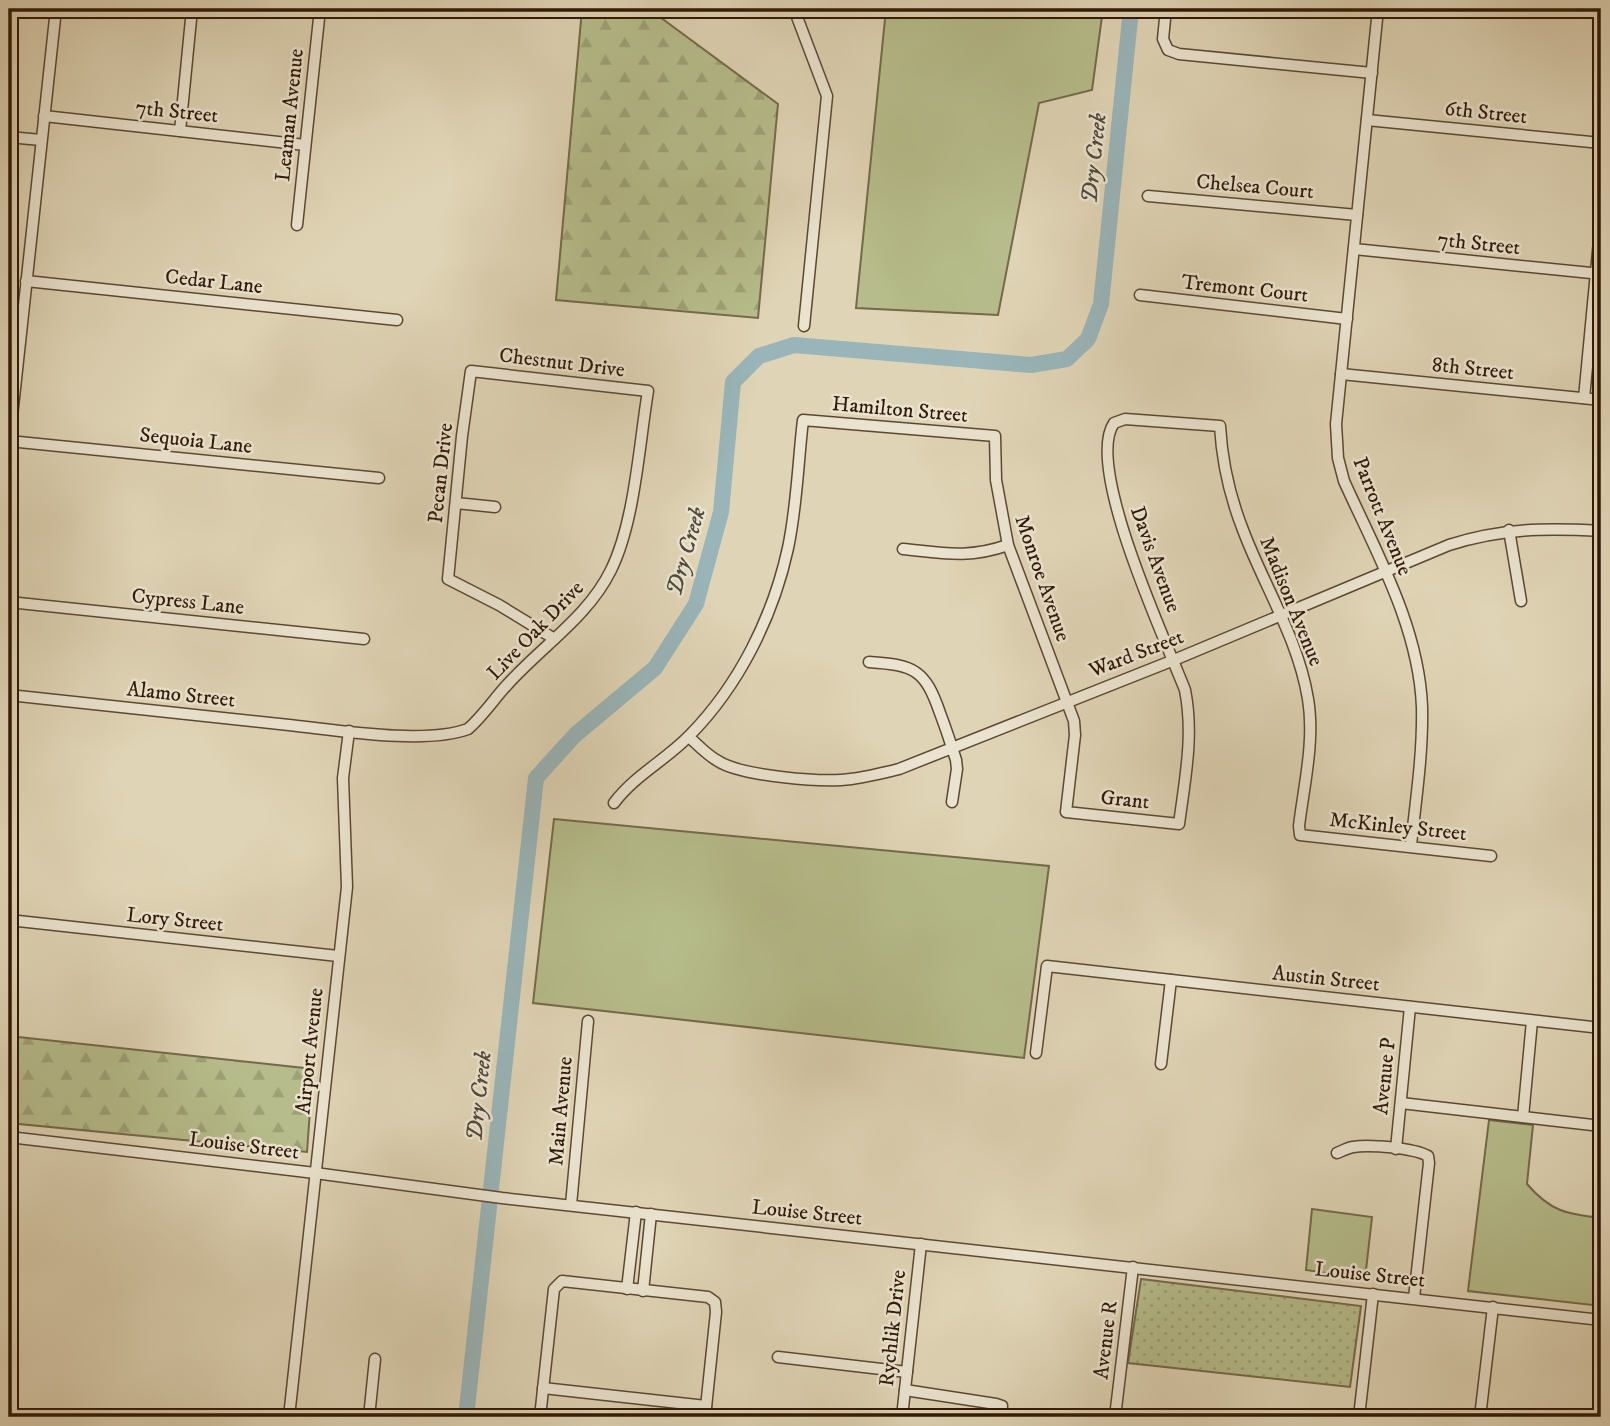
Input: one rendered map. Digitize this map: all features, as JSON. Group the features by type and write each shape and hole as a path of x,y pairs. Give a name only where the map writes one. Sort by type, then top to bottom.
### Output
{"street":[{"path":"9,442 13,358 26,281 55,9"},
{"path":"180,131 192,9"},
{"name":"Leaman Avenue","path":"297,225 320,9"},
{"path":"794,9 828,96 804,326"},
{"path":"1166,9 1163,39 1168,50 1178,54 1371,73"},
{"name":"Parrott Avenue","path":"1378,9 1336,424 1338,458 1344,481 1385,570 1406,624 1417,666 1422,705 1422,735 1411,845"},
{"path":"1558,9 1601,13"},
{"name":"7th Street","path":"44,116 305,145"},
{"name":"6th Street","path":"1367,120 1601,143"},
{"path":"9,137 41,140"},
{"name":"Chelsea Court","path":"1148,196 1357,215"},
{"path":"1584,398 1599,274 1601,220"},
{"name":"7th Street","path":"1354,249 1599,274"},
{"name":"Cedar Lane","path":"26,281 397,320"},
{"name":"Tremont Court","path":"1140,295 1347,319"},
{"name":"Chestnut Drive","path":"471,371 648,391"},
{"name":"Pecan Drive","path":"471,371 448,579 499,605 553,638"},
{"name":"8th Street","path":"1341,374 1601,400"},
{"name":"Live Oak Drive","path":"349,731 424,736 468,730 553,638 579,617 601,588 621,547 648,391"},
{"name":"Davis Avenue","path":"1179,824 1190,720 1185,690 1135,564 1116,505 1108,465 1107,438 1114,423 1125,419 1220,426"},
{"name":"Hamilton Street","path":"689,737 716,704 746,658 780,579 792,521 803,420 995,436"},
{"name":"Madison Avenue","path":"1220,426 1226,477 1237,513 1299,659 1310,716 1300,835"},
{"name":"Monroe Avenue","path":"995,436 996,480 1008,545 1074,721 1075,735 1066,812"},
{"name":"Sequoia Lane","path":"9,442 379,478"},
{"path":"456,503 495,507"},
{"name":"Ward Street","path":"689,737 718,762 735,769 803,778 848,780 899,769 1174,660 1449,544 1508,530 1547,528 1601,531"},
{"path":"1508,530 1521,601"},
{"path":"903,549 967,555 986,553 1008,545"},
{"name":"Cypress Lane","path":"9,602 364,639"},
{"path":"869,662 904,667 925,678 932,688 957,769 952,802"},
{"name":"Alamo Street","path":"9,695 349,731"},
{"name":"Airport Avenue","path":"289,1417 347,887 343,778 349,731"},
{"path":"614,803 625,787 689,737"},
{"name":"Grant","path":"1066,812 1179,824"},
{"name":"McKinley Street","path":"1300,835 1411,845 1491,856"},
{"name":"Lory Street","path":"9,920 338,956"},
{"name":"Austin Street","path":"1036,1053 1047,965 1601,1028"},
{"path":"1161,1064 1171,980"},
{"name":"Avenue P","path":"1396,1149 1410,1007"},
{"name":"Main Avenue","path":"571,1205 588,1021"},
{"path":"1523,1117 1532,1021"},
{"path":"1401,1103 1601,1126"},
{"name":"Louise Street","path":"9,1137 502,1198 1601,1320"},
{"path":"1337,1153 1355,1146 1396,1149 1428,1156 1414,1298"},
{"path":"627,1289 636,1212"},
{"path":"643,1290 651,1214"},
{"name":"Rychlik Drive","path":"902,1417 920,1244"},
{"name":"Avenue R","path":"1115,1417 1133,1267"},
{"path":"540,1417 543,1388 554,1289 562,1281 708,1297 715,1301 705,1412 543,1388"},
{"path":"1359,1417 1373,1294"},
{"path":"1480,1417 1493,1307"},
{"path":"778,1357 907,1372"},
{"path":"369,1417 375,1359"},
{"path":"905,1390 996,1404 1002,1406 1001,1417"}],"green space":[{"path":"582,9 649,9 778,104 758,318 556,300"},
{"path":"886,9 1103,9 1092,90 1039,103 998,315 856,308"},
{"path":"554,819 1049,866 1024,1058 533,1003"},
{"path":"9,1036 313,1069 307,1152 9,1123"},
{"path":"1489,1120 1533,1125 1527,1184 1544,1201 1560,1210 1601,1218 1601,1306 1468,1291"},
{"path":"1312,1209 1372,1217 1365,1279 1306,1270"},
{"path":"1141,1279 1361,1306 1350,1387 1128,1363"}],"waterway":[{"name":"Dry Creek","path":"466,1417 536,778 575,735 655,668 696,604 721,512 733,382 759,356 794,345 1031,365 1067,359 1088,339 1101,304 1131,9"}]}
